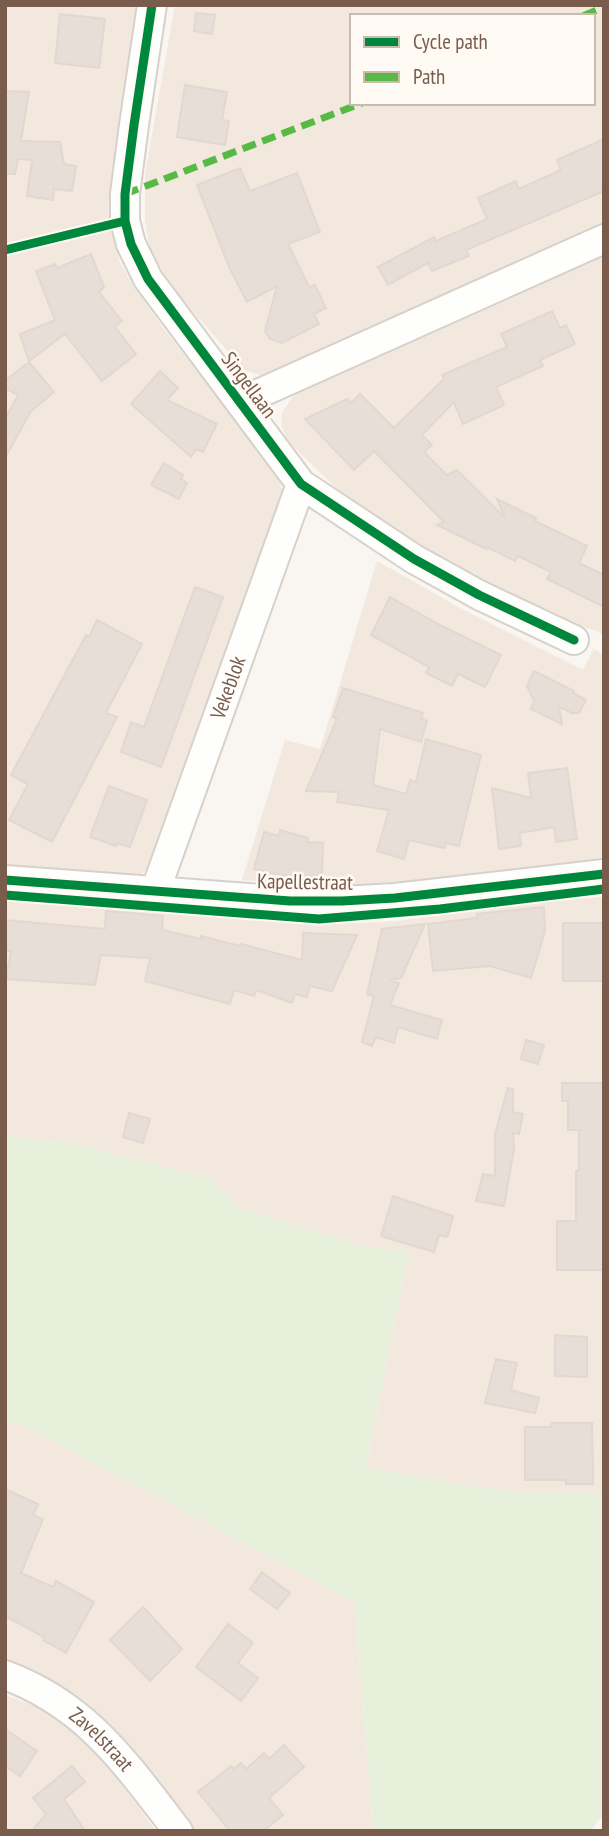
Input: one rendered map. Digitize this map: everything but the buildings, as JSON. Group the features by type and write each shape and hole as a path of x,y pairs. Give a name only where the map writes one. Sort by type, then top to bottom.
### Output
{"street":[{"name":"Singellaan","path":"152,5 125,194 125,221 131,244 148,279 301,484 414,559 479,595 574,640"},
{"path":"240,402 604,239"},
{"name":"Vekeblok","path":"155,892 301,484"},
{"name":"Kapellestraat","path":"5,880 290,901 342,901 396,898 604,874"},
{"name":"Zavelstraat","path":"5,1675 28,1684 70,1708 115,1750 178,1831"}],"shaded area":[{"path":"5,5 137,5 108,208 120,263 163,328 279,475 282,492 152,861 144,872 133,878 5,867"},
{"path":"175,5 604,5 604,226 264,377 243,369 177,293 150,251 145,221 145,174"},
{"path":"604,255 604,636 597,631 567,623 422,548 340,492 288,441 281,425 282,413 294,395"},
{"path":"377,561 460,608 583,670 594,649 604,655 604,859 335,892 328,885 242,880 285,740 320,749"},
{"path":"604,897 604,1493 516,1492 454,1484 366,1467 409,1251 367,1247 238,1208 213,1180 79,1145 5,1135 5,898 286,922 343,924 397,921 549,901"},
{"path":"5,1420 32,1430 355,1602 373,1831 194,1831 112,1727 84,1700 20,1664 5,1660"},
{"path":"5,1695 63,1720 92,1743 156,1831 5,1831"}],"green space":[{"path":"5,1135 79,1145 213,1180 239,1208 367,1247 409,1251 366,1467 454,1484 516,1492 604,1493 604,1814 590,1831 373,1831 355,1602 32,1430 5,1420"}],"marked path":[{"path":"588,14 604,7"},
{"path":"125,194 357,105"}],"cycle path":[{"path":"152,5 125,194 125,221 131,244 148,279 301,484 414,559 479,595 574,640"},
{"path":"5,250 125,221"},
{"path":"5,880 290,901 342,901 395,898 604,874"},
{"path":"5,895 319,919 440,909 604,889"}]}
